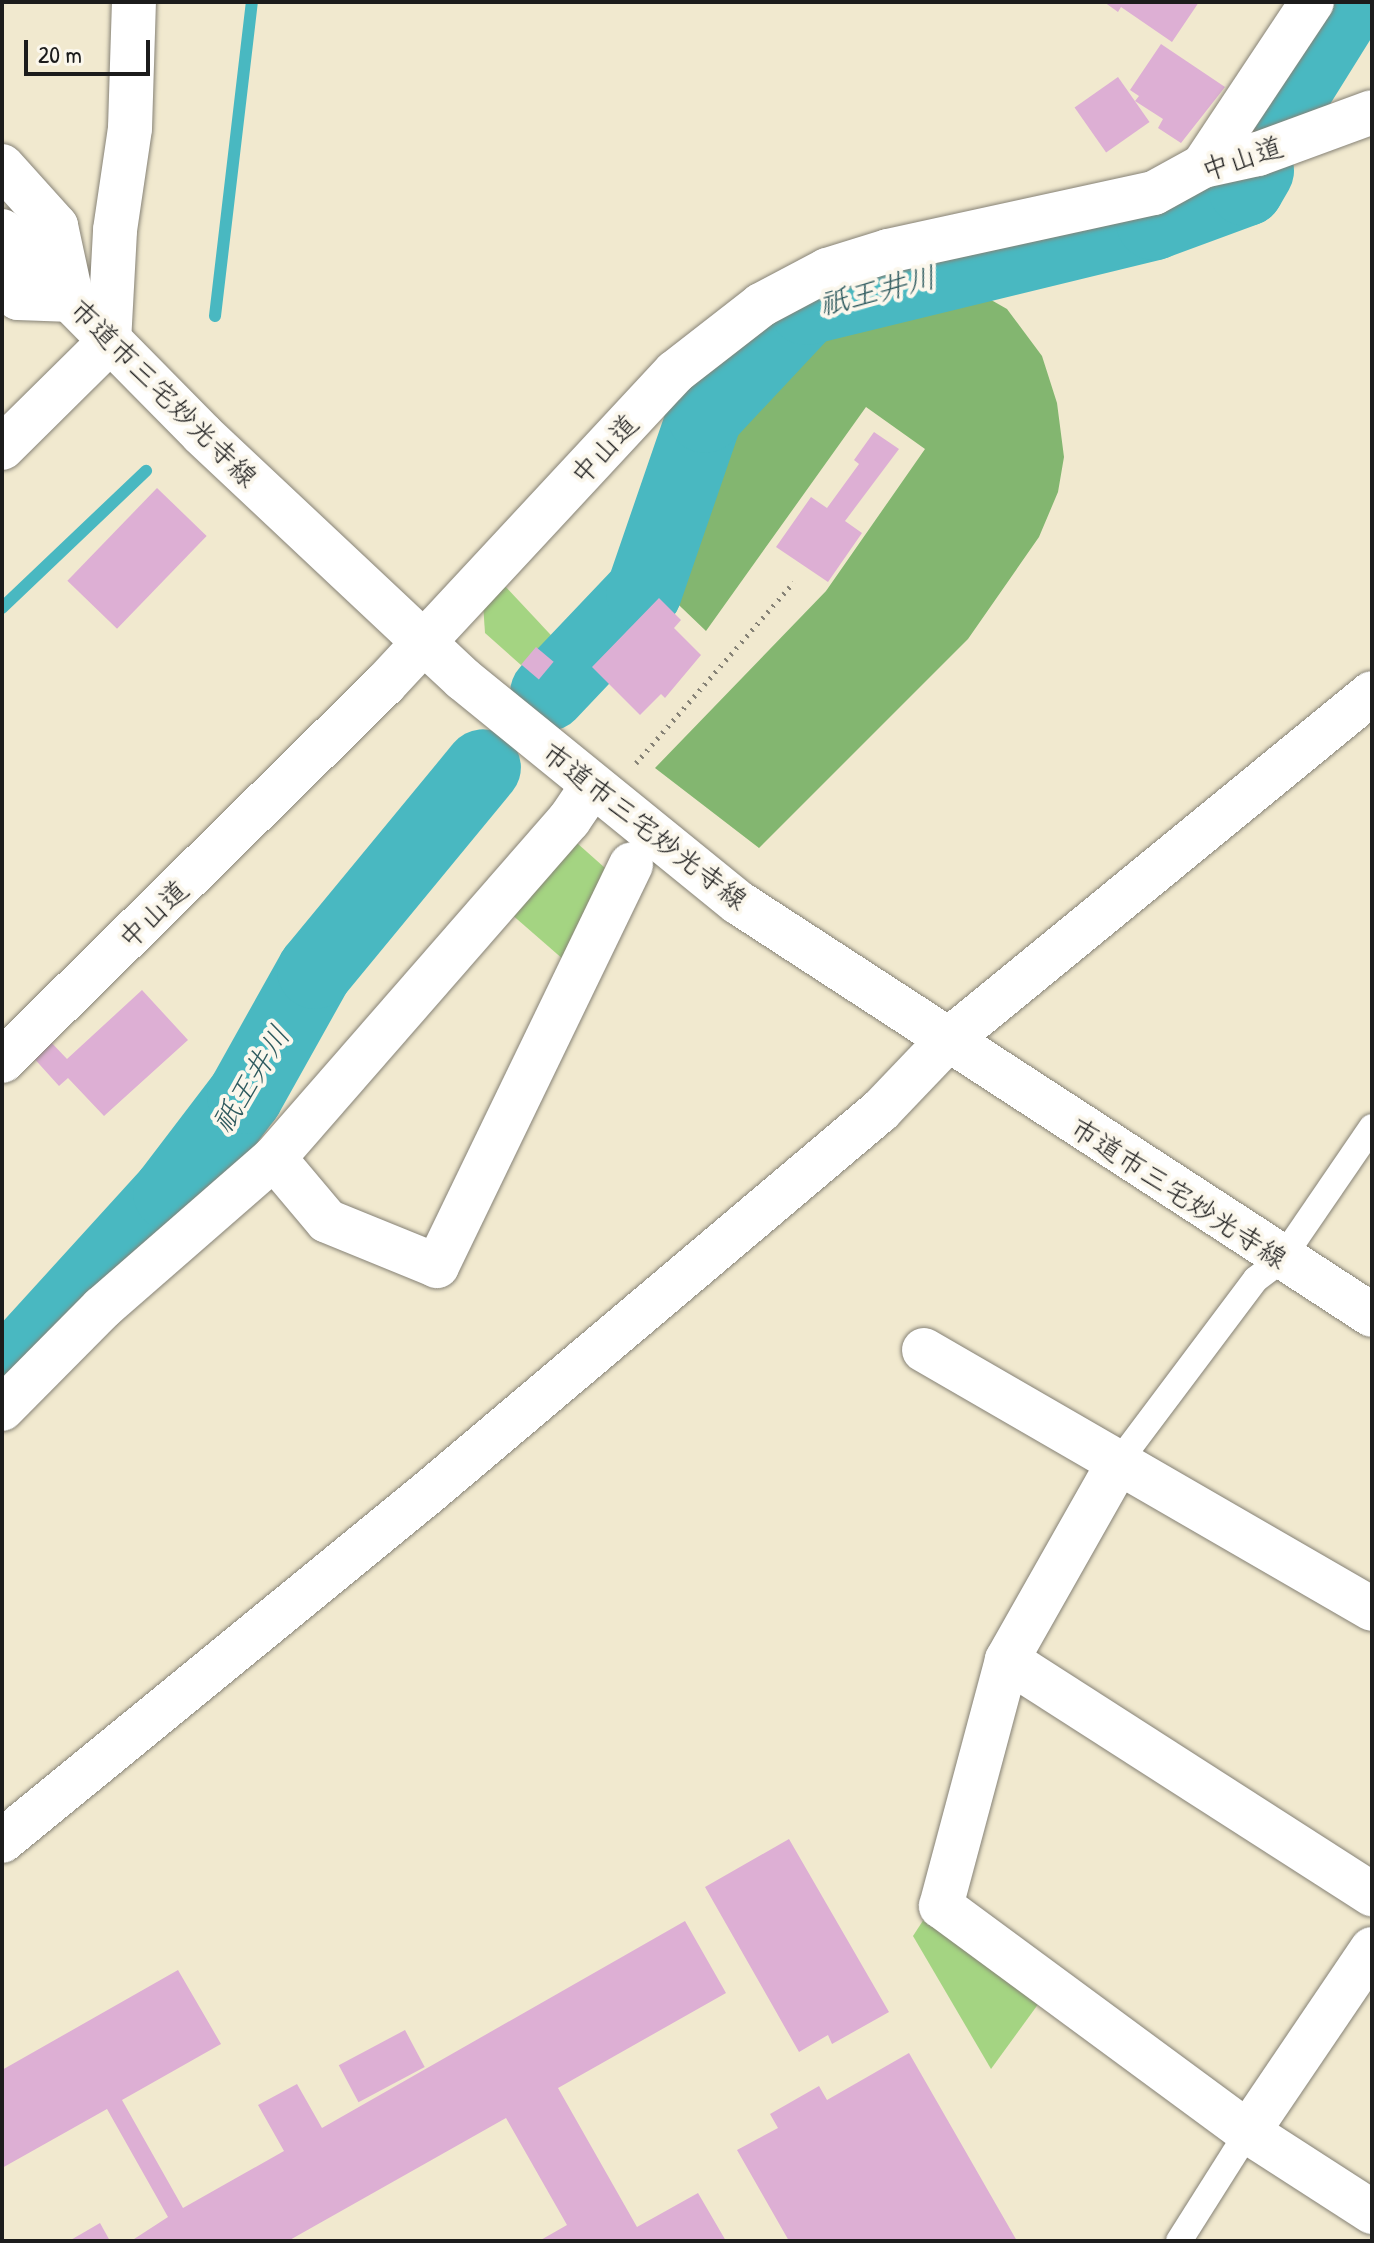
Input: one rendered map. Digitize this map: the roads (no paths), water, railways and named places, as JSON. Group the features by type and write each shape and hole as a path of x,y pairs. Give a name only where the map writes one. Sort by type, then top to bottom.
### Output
{"street":[{"path":"2,448 109,342 115,230 130,128 134,2"},
{"path":"1203,166 1312,2"},
{"name":"中山道","path":"2,1061 424,641 675,372 761,305 827,270 888,251 1154,193 1203,166 1258,154 1372,112"},
{"path":"2,166 56,226 72,300 18,298 2,282"},
{"name":"市道市三宅妙光寺線","path":"2,231 72,300 109,342 424,641 611,778 739,903 1281,1260 1372,1315"},
{"path":"2,1841 430,1491 857,1131 947,1041 1372,693"},
{"path":"2,1409 102,1308 274,1158 569,820 611,778"},
{"path":"274,1158 327,1221 437,1266 631,864"},
{"path":"924,1350 1120,1460 1372,1609"},
{"path":"1120,1460 1007,1660 941,1906 1248,2132 1372,2212"},
{"path":"1007,1660 1372,1894"},
{"path":"1248,2132 1372,1949"}],"lane":[{"path":"1120,1460 1256,1279 1281,1260 1372,1127"},
{"path":"1179,2241 1248,2132"}],"waterway":[{"path":"215,316 252,2"},
{"name":"祇王井川","path":"1273,124 1349,2"},
{"name":"祇王井川","path":"548,693 644,592 705,415 806,307 1154,222 1246,188 1256,171"},
{"path":"2,608 146,471"},
{"name":"祇王井川","path":"2,1379 171,1193 245,1096 315,971 483,767"}]}
